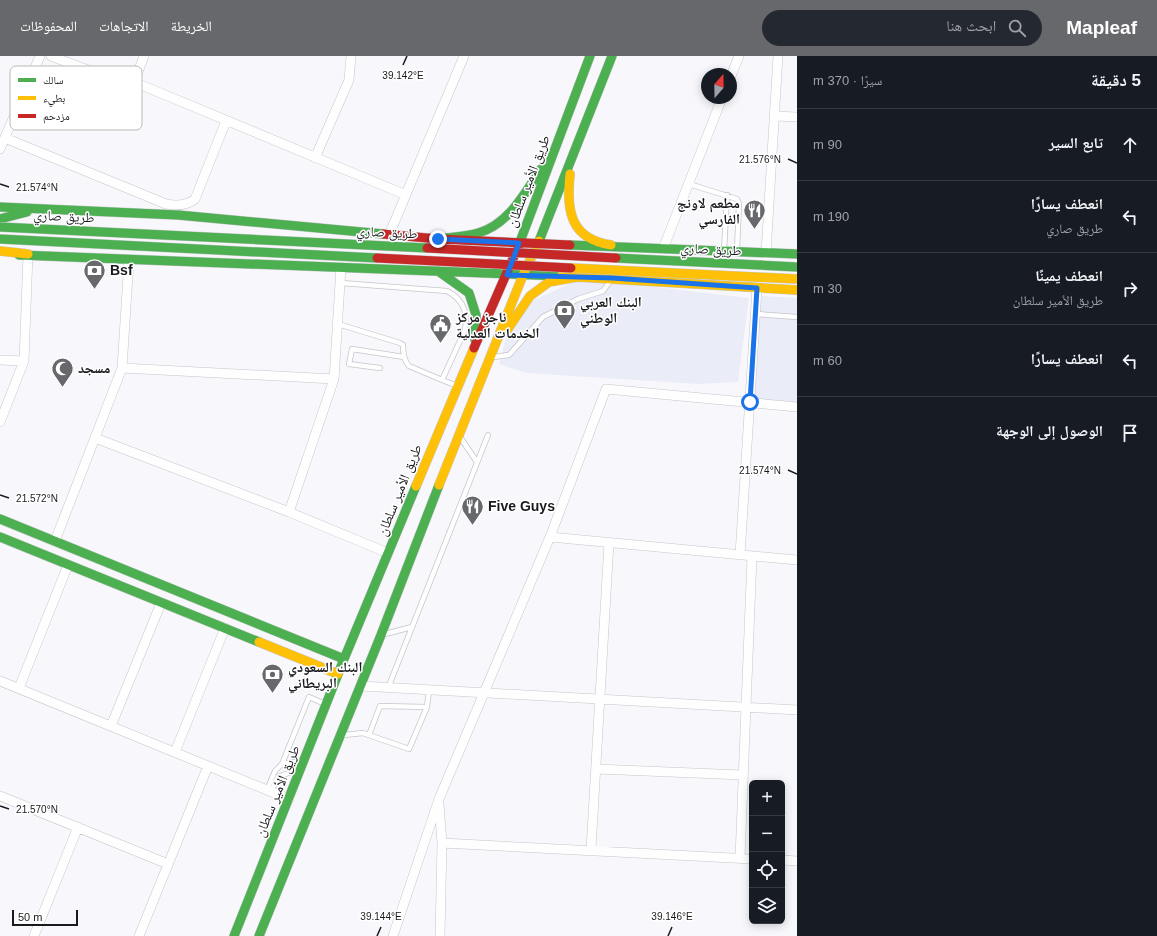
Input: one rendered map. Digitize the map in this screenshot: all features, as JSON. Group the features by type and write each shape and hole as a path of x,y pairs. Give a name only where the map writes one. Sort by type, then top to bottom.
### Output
{"main road":[{"name":"طريق الأمير سلطان","path":"234,936 344,659 457,386 507,275 590,56"},
{"path":"259,936 381,635 458,434 523,275 538,244 571,156 612,56"},
{"path":"438,239 479,233 496,224 515,208 555,149"},
{"path":"571,156 568,198 574,226 591,240 611,245"},
{"path":"0,207 178,215 438,239 538,244 611,245 663,249 797,254"},
{"path":"0,219 40,209"},
{"name":"طريق صاري","path":"0,227 797,267"},
{"name":"طريق صاري","path":"0,239 797,279"},
{"path":"438,239 484,249 490,252 491,258 488,264 484,266 438,271"},
{"path":"611,245 569,252 564,261 571,270 612,278"},
{"path":"0,251 129,260 612,278 797,290"},
{"path":"0,257 28,254"},
{"path":"438,271 469,293 476,315 475,346"},
{"path":"489,357 530,296 549,282 577,277"},
{"path":"0,518 344,659"},
{"path":"0,537 338,674"},
{"path":"202,619 208,604"}],"street":[{"path":"36,66 40,56"},
{"path":"51,56 76,66"},
{"path":"140,66 144,56"},
{"path":"315,158 349,80 351,56"},
{"path":"389,235 464,56"},
{"path":"734,68 739,56"},
{"path":"766,253 778,56"},
{"path":"142,85 406,195"},
{"path":"663,249 720,104"},
{"path":"775,116 797,117"},
{"path":"5,138 166,204 180,205 189,203 195,199 226,121"},
{"path":"0,149 10,126"},
{"path":"0,422 24,361 28,254"},
{"path":"55,541 122,368 129,260"},
{"path":"289,512 334,379 341,267"},
{"path":"740,555 757,288"},
{"path":"0,360 24,361"},
{"path":"122,368 334,379"},
{"path":"392,936 439,799 550,538 606,389 797,407"},
{"path":"95,438 289,512 388,553"},
{"path":"550,538 797,560"},
{"path":"591,849 609,543"},
{"path":"740,858 752,556"},
{"path":"19,688 68,565"},
{"path":"111,726 162,603"},
{"path":"174,752 225,628"},
{"path":"0,681 289,799"},
{"path":"360,686 797,710"},
{"path":"139,936 208,766"},
{"path":"596,769 743,775"},
{"path":"1,799 78,827 168,864"},
{"path":"439,799 442,843 440,936"},
{"path":"34,936 78,827"},
{"path":"442,843 591,849 749,859"},
{"path":"785,860 797,861"}],"lane":[{"path":"689,184 737,199 739,204 737,251"},
{"path":"724,251 727,195"},
{"path":"489,357 508,355 543,317 578,299 603,291 612,278"},
{"path":"341,283 447,291 455,295 461,302 465,312 466,322 464,330 442,380"},
{"path":"756,314 797,317"},
{"path":"338,324 400,342 403,346 404,357 409,366 457,386"},
{"path":"380,368 350,364 352,348 404,357"},
{"path":"458,434 477,462"},
{"path":"388,688 488,435"},
{"path":"381,635 412,627"},
{"path":"340,735 364,733 409,749 427,707 429,690"},
{"path":"269,791 275,771 282,764 309,697 327,705"},
{"path":"370,735 380,706 427,707"},
{"path":"282,764 303,764"},
{"path":"269,791 278,777 303,764"}],"shaded area":[{"path":"574,282 623,283 749,298 738,382 698,384 526,373 499,364 511,319 534,300"},
{"path":"760,296 797,298 797,403 753,399"}],"traffic: fast":[{"path":"518,247 590,56"},
{"path":"539,241 612,56"},
{"path":"438,239 478,233 489,229 498,223 515,207 541,169"},
{"path":"0,207 178,215 383,234"},
{"path":"0,219 27,212"},
{"path":"0,227 427,248"},
{"path":"0,239 377,258"},
{"path":"570,245 797,254"},
{"path":"19,255 561,276"},
{"path":"616,258 797,267"},
{"path":"438,271 469,293 476,315 475,340"},
{"path":"259,936 381,635 439,485"},
{"path":"234,936 344,659 416,486"},
{"path":"0,519 344,659"},
{"path":"0,537 259,642"}],"traffic: slow":[{"path":"570,174 570,211 574,221 579,229 587,236 597,242 611,245"},
{"path":"439,485 523,275 539,241"},
{"path":"0,251 28,254"},
{"path":"571,268 797,279"},
{"path":"561,276 797,290"},
{"path":"507,330 530,296 549,282 577,277"},
{"path":"416,486 474,348"},
{"path":"259,642 338,674"}],"traffic: jam":[{"path":"383,234 438,239 570,245"},
{"path":"474,348 518,247"},
{"path":"427,248 616,258"},
{"path":"377,258 571,268"}],"place":[{"name":"مطعم لاونج الفارسي","path":"755,230"},
{"name":"Bsf","path":"94,290"},
{"name":"البنك العربي الوطني","path":"565,330"},
{"name":"ناجز مركز الخدمات العدلية","path":"440,344"},
{"name":"مسجد","path":"63,388"},
{"name":"Five Guys","path":"473,526"},
{"name":"البنك السعودي البريطاني","path":"273,694"}],"route":[{"path":"438,239 519,243 507,275 612,278 757,288 750,402"}]}
